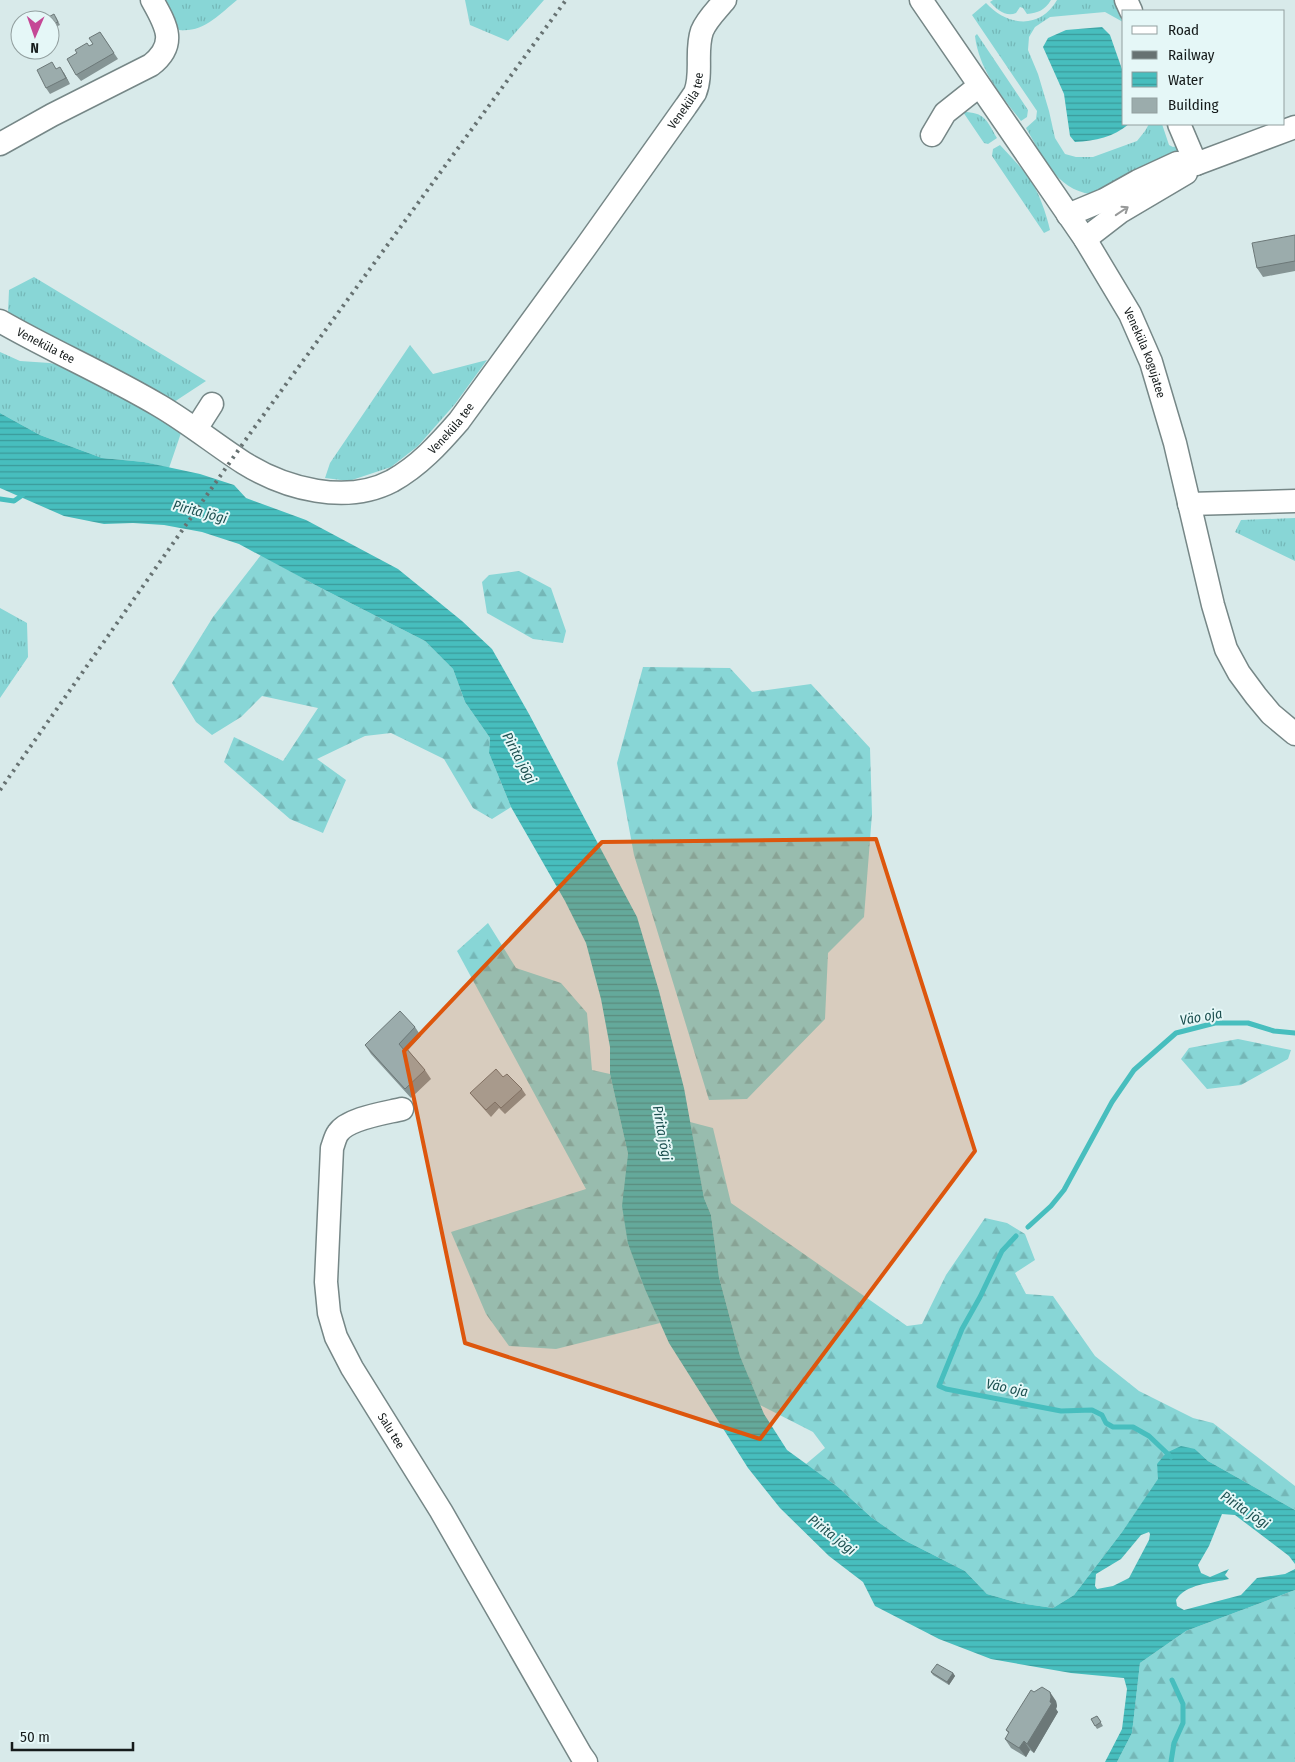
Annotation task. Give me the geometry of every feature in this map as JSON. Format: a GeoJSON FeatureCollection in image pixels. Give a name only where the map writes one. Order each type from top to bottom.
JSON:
{"type":"FeatureCollection","features":[{"type":"Feature","properties":{"kind":"street"},"geometry":{"type":"LineString","coordinates":[[0,144],[52,115],[151,65],[161,57],[166,48],[168,38],[166,29],[152,0]]}},
{"type":"Feature","properties":{"kind":"street","name":"Veneküla tee"},"geometry":{"type":"LineString","coordinates":[[0,321],[125,385],[178,416],[244,463],[262,473],[289,484],[317,491],[346,493],[369,490],[390,482],[410,470],[436,447],[459,421],[585,248],[695,92],[698,81],[699,43],[702,31],[709,18],[725,0]]}},
{"type":"Feature","properties":{"kind":"street","name":"Veneküla kogujatee"},"geometry":{"type":"LineString","coordinates":[[921,0],[1085,239],[1130,314],[1151,362],[1175,443],[1213,605],[1226,649],[1256,696],[1271,714],[1289,731],[1295,734]]}},
{"type":"Feature","properties":{"kind":"street"},"geometry":{"type":"LineString","coordinates":[[932,135],[944,113],[979,86]]}},
{"type":"Feature","properties":{"kind":"street"},"geometry":{"type":"LineString","coordinates":[[1179,125],[1196,164]]}},
{"type":"Feature","properties":{"kind":"street"},"geometry":{"type":"LineString","coordinates":[[1085,239],[1127,208],[1182,176],[1196,164],[1295,127]]}},
{"type":"Feature","properties":{"kind":"street"},"geometry":{"type":"LineString","coordinates":[[1068,215],[1104,200],[1163,169],[1177,164],[1196,164]]}},
{"type":"Feature","properties":{"kind":"street"},"geometry":{"type":"LineString","coordinates":[[196,429],[212,404]]}},
{"type":"Feature","properties":{"kind":"street"},"geometry":{"type":"LineString","coordinates":[[1189,504],[1295,501]]}},
{"type":"Feature","properties":{"kind":"street","name":"Salu tee"},"geometry":{"type":"LineString","coordinates":[[402,1109],[367,1117],[349,1124],[338,1131],[332,1148],[326,1282],[329,1313],[336,1337],[352,1368],[441,1511],[580,1755],[586,1762]]}},
{"type":"Feature","properties":{"kind":"highlighted area"},"geometry":{"type":"Polygon","coordinates":[[[876,839],[975,1151],[760,1439],[465,1343],[404,1051],[602,842],[876,839]]]}},
{"type":"Feature","properties":{"kind":"green space"},"geometry":{"type":"Polygon","coordinates":[[[164,0],[237,0],[203,26],[196,29],[179,30],[164,0]]]}},
{"type":"Feature","properties":{"kind":"green space"},"geometry":{"type":"Polygon","coordinates":[[[465,0],[544,0],[508,41],[470,25],[465,0]]]}},
{"type":"Feature","properties":{"kind":"green space"},"geometry":{"type":"Polygon","coordinates":[[[993,0],[1051,0],[1044,9],[1038,12],[1027,14],[1020,7],[1016,13],[1009,14],[996,8],[990,2],[993,0]]]}},
{"type":"Feature","properties":{"kind":"green space"},"geometry":{"type":"Polygon","coordinates":[[[1057,0],[1114,0],[1122,20],[1122,21],[1105,12],[1050,17],[1035,27],[1029,37],[1028,50],[1038,74],[1055,138],[1065,154],[1076,157],[1093,157],[1137,141],[1148,125],[1162,125],[1169,145],[1177,146],[1177,157],[1091,194],[1068,186],[1051,170],[1026,128],[1036,119],[1037,111],[972,15],[986,3],[994,11],[1013,20],[1033,20],[1050,10],[1057,0]]]}},
{"type":"Feature","properties":{"kind":"green space"},"geometry":{"type":"Polygon","coordinates":[[[977,34],[1028,110],[1027,117],[1021,121],[986,71],[977,48],[975,36],[977,34]]]}},
{"type":"Feature","properties":{"kind":"green space"},"geometry":{"type":"Polygon","coordinates":[[[963,112],[970,112],[985,119],[997,138],[988,144],[984,143],[963,112]]]}},
{"type":"Feature","properties":{"kind":"green space"},"geometry":{"type":"Polygon","coordinates":[[[1000,145],[1033,184],[1042,203],[1050,230],[1044,233],[992,156],[993,149],[1000,145]]]}},
{"type":"Feature","properties":{"kind":"green space"},"geometry":{"type":"Polygon","coordinates":[[[34,277],[206,381],[174,402],[38,332],[8,313],[9,290],[34,277]]]}},
{"type":"Feature","properties":{"kind":"green space"},"geometry":{"type":"Polygon","coordinates":[[[410,345],[433,374],[487,360],[455,404],[418,446],[391,467],[349,481],[325,478],[330,463],[410,345]]]}},
{"type":"Feature","properties":{"kind":"green space"},"geometry":{"type":"Polygon","coordinates":[[[0,352],[20,361],[50,363],[72,368],[130,397],[181,433],[169,468],[144,462],[102,458],[40,435],[0,413],[0,352]]]}},
{"type":"Feature","properties":{"kind":"green space"},"geometry":{"type":"Polygon","coordinates":[[[1295,518],[1295,561],[1235,532],[1241,520],[1295,518]]]}},
{"type":"Feature","properties":{"kind":"green space"},"geometry":{"type":"Polygon","coordinates":[[[261,555],[425,641],[453,669],[465,702],[490,738],[489,753],[511,807],[492,819],[473,808],[444,759],[391,733],[365,736],[317,759],[346,780],[323,833],[290,819],[224,762],[234,737],[283,761],[318,708],[262,696],[241,717],[212,735],[196,722],[172,683],[213,617],[261,555]]]}},
{"type":"Feature","properties":{"kind":"green space"},"geometry":{"type":"Polygon","coordinates":[[[519,571],[551,588],[566,631],[563,643],[533,639],[487,613],[482,582],[489,575],[519,571]]]}},
{"type":"Feature","properties":{"kind":"green space"},"geometry":{"type":"Polygon","coordinates":[[[0,608],[27,623],[28,657],[0,698],[0,608]]]}},
{"type":"Feature","properties":{"kind":"green space"},"geometry":{"type":"Polygon","coordinates":[[[643,667],[730,668],[752,692],[811,684],[870,748],[872,814],[864,917],[828,953],[825,1019],[747,1099],[709,1100],[634,855],[617,763],[643,667]]]}},
{"type":"Feature","properties":{"kind":"green space"},"geometry":{"type":"Polygon","coordinates":[[[488,923],[516,968],[561,983],[587,1013],[592,1070],[610,1074],[628,1154],[628,1244],[660,1323],[556,1349],[509,1346],[486,1314],[451,1232],[586,1189],[457,951],[488,923]]]}},
{"type":"Feature","properties":{"kind":"green space"},"geometry":{"type":"Polygon","coordinates":[[[1238,1039],[1291,1050],[1288,1059],[1241,1085],[1207,1089],[1181,1059],[1189,1048],[1238,1039]]]}},
{"type":"Feature","properties":{"kind":"green space"},"geometry":{"type":"Polygon","coordinates":[[[690,1122],[713,1128],[731,1203],[907,1326],[922,1324],[946,1275],[985,1218],[1007,1223],[1025,1234],[1035,1260],[1015,1273],[1026,1294],[1053,1296],[1095,1356],[1139,1391],[1193,1418],[1213,1423],[1295,1486],[1295,1510],[1208,1461],[1195,1449],[1157,1464],[1159,1479],[1074,1595],[1053,1608],[1019,1603],[987,1594],[965,1571],[904,1540],[871,1517],[838,1487],[806,1464],[825,1448],[813,1432],[760,1405],[740,1356],[719,1277],[711,1215],[704,1198],[690,1122]]]}},
{"type":"Feature","properties":{"kind":"green space"},"geometry":{"type":"Polygon","coordinates":[[[1295,1590],[1295,1762],[1117,1762],[1132,1733],[1140,1663],[1186,1631],[1295,1590]]]}},
{"type":"Feature","properties":{"kind":"water"},"geometry":{"type":"Polygon","coordinates":[[[1102,27],[1110,35],[1122,69],[1122,125],[1128,125],[1117,132],[1090,141],[1075,142],[1070,136],[1064,94],[1043,47],[1048,38],[1066,30],[1102,27]]]}},
{"type":"Feature","properties":{"kind":"water","name":"Pirita jõgi"},"geometry":{"type":"Polygon","coordinates":[[[0,413],[40,435],[102,458],[144,462],[200,474],[234,485],[246,498],[306,520],[398,569],[462,621],[492,649],[529,714],[637,917],[659,991],[684,1088],[704,1198],[711,1215],[719,1277],[740,1356],[764,1414],[787,1450],[838,1487],[871,1517],[904,1540],[965,1571],[987,1594],[1019,1603],[1053,1608],[1074,1595],[1122,1532],[1158,1479],[1157,1464],[1166,1453],[1181,1446],[1195,1449],[1208,1461],[1295,1510],[1295,1564],[1289,1556],[1235,1515],[1222,1514],[1209,1546],[1198,1565],[1201,1573],[1210,1577],[1229,1569],[1225,1575],[1229,1579],[1192,1587],[1176,1600],[1177,1606],[1184,1610],[1241,1595],[1257,1578],[1285,1574],[1295,1569],[1295,1590],[1186,1631],[1140,1663],[1132,1733],[1117,1762],[1105,1762],[1122,1729],[1127,1689],[1124,1678],[1071,1673],[991,1659],[939,1639],[875,1606],[863,1582],[829,1556],[780,1508],[748,1468],[669,1343],[645,1289],[628,1244],[622,1206],[628,1154],[610,1074],[610,1047],[601,999],[586,943],[565,901],[511,807],[489,753],[490,738],[465,702],[453,669],[425,641],[239,544],[202,532],[164,525],[104,524],[64,516],[0,488],[0,413]],[[1149,1532],[1141,1535],[1121,1559],[1096,1574],[1095,1586],[1097,1589],[1113,1586],[1129,1578],[1149,1540],[1149,1532]]]}},
{"type":"Feature","properties":{"kind":"building"},"geometry":{"type":"Polygon","coordinates":[[[100,32],[114,53],[76,75],[67,59],[77,53],[75,50],[87,43],[89,46],[93,44],[89,38],[100,32]]]}},
{"type":"Feature","properties":{"kind":"building"},"geometry":{"type":"Polygon","coordinates":[[[52,62],[56,69],[60,67],[66,78],[46,88],[37,70],[52,62]]]}},
{"type":"Feature","properties":{"kind":"building"},"geometry":{"type":"Polygon","coordinates":[[[1295,235],[1295,261],[1257,268],[1252,243],[1295,235]]]}},
{"type":"Feature","properties":{"kind":"building"},"geometry":{"type":"Polygon","coordinates":[[[400,1011],[415,1027],[399,1044],[404,1050],[406,1048],[425,1070],[405,1089],[365,1045],[400,1011]]]}},
{"type":"Feature","properties":{"kind":"building"},"geometry":{"type":"Polygon","coordinates":[[[496,1069],[503,1077],[507,1074],[522,1089],[501,1108],[495,1102],[486,1110],[470,1093],[496,1069]]]}},
{"type":"Feature","properties":{"kind":"building"},"geometry":{"type":"Polygon","coordinates":[[[937,1664],[953,1673],[947,1682],[931,1672],[937,1664]]]}},
{"type":"Feature","properties":{"kind":"building"},"geometry":{"type":"Polygon","coordinates":[[[1042,1687],[1050,1692],[1050,1702],[1052,1703],[1027,1744],[1024,1741],[1019,1748],[1005,1739],[1009,1732],[1006,1730],[1031,1690],[1034,1692],[1042,1687]]]}},
{"type":"Feature","properties":{"kind":"building"},"geometry":{"type":"Polygon","coordinates":[[[1097,1716],[1101,1722],[1095,1726],[1091,1719],[1097,1716]]]}},
{"type":"Feature","properties":{"kind":"waterway"},"geometry":{"type":"LineString","coordinates":[[0,499],[14,501],[24,494]]}},
{"type":"Feature","properties":{"kind":"waterway","name":"Väo oja"},"geometry":{"type":"LineString","coordinates":[[1028,1227],[1051,1206],[1064,1190],[1112,1102],[1134,1070],[1176,1033],[1215,1023],[1248,1023],[1274,1031],[1295,1033]]}},
{"type":"Feature","properties":{"kind":"waterway","name":"Väo oja"},"geometry":{"type":"LineString","coordinates":[[1016,1236],[1002,1251],[962,1329],[939,1386],[946,1389],[1061,1411],[1092,1410],[1102,1415],[1106,1423],[1113,1427],[1133,1427],[1149,1436],[1171,1457]]}},
{"type":"Feature","properties":{"kind":"waterway"},"geometry":{"type":"LineString","coordinates":[[1171,1762],[1174,1743],[1183,1723],[1183,1704],[1172,1680]]}},
{"type":"Feature","properties":{"kind":"railway"},"geometry":{"type":"LineString","coordinates":[[0,790],[249,435],[566,0]]}}]}
